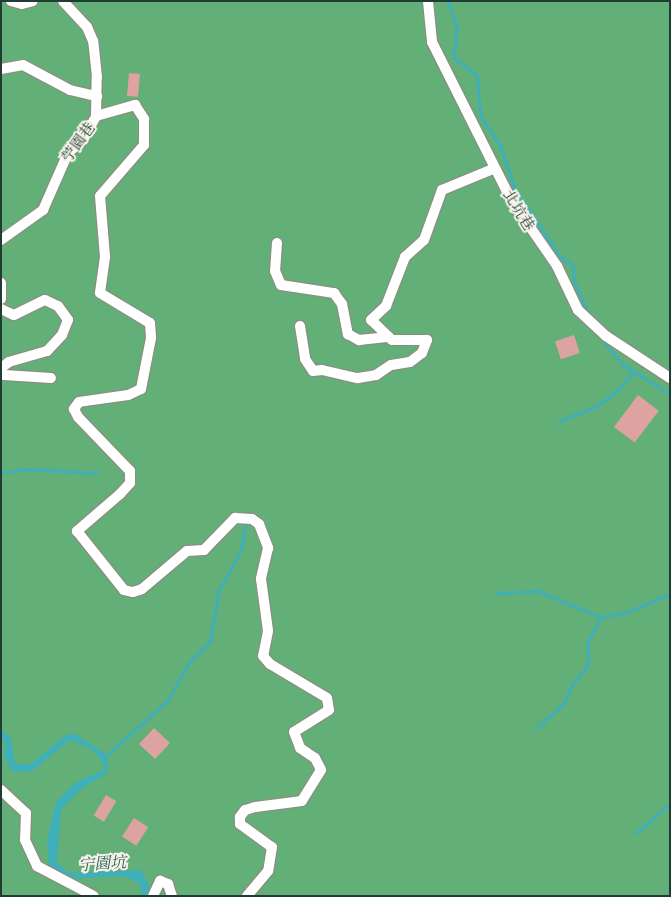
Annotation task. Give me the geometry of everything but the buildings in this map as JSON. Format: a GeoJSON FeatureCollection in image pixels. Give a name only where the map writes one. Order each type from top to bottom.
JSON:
{"type":"FeatureCollection","features":[{"type":"Feature","properties":{"kind":"street"},"geometry":{"type":"LineString","coordinates":[[10,1],[22,4],[33,1]]}},
{"type":"Feature","properties":{"kind":"street","name":"苧園巷"},"geometry":{"type":"LineString","coordinates":[[1,240],[43,210],[68,153],[84,138],[96,116],[93,41],[87,27],[63,1]]}},
{"type":"Feature","properties":{"kind":"street","name":"北坑巷"},"geometry":{"type":"LineString","coordinates":[[428,1],[432,42],[510,198],[557,266],[578,310],[606,336],[670,378]]}},
{"type":"Feature","properties":{"kind":"street"},"geometry":{"type":"LineString","coordinates":[[1,69],[23,65],[70,90],[96,96]]}},
{"type":"Feature","properties":{"kind":"street"},"geometry":{"type":"LineString","coordinates":[[96,116],[135,105],[144,120],[144,145],[100,196],[105,257],[100,292],[150,323],[150,338],[141,389],[128,395],[78,402],[74,409],[78,417],[130,471],[130,484],[77,531],[124,590],[133,592],[142,589],[187,550],[204,550],[235,518],[252,519],[259,524],[268,548],[261,579],[268,632],[263,656],[270,664],[327,698],[329,710],[294,732],[297,744],[315,758],[321,770],[302,801],[255,807],[245,810],[240,817],[240,824],[272,847],[272,860],[268,871],[247,896]]}},
{"type":"Feature","properties":{"kind":"street"},"geometry":{"type":"LineString","coordinates":[[300,326],[305,343],[305,359],[313,371],[322,370],[358,378],[376,375],[391,365],[410,362],[422,353],[427,340],[392,340],[371,320],[386,306],[405,257],[424,240],[442,190],[495,168]]}},
{"type":"Feature","properties":{"kind":"street"},"geometry":{"type":"LineString","coordinates":[[277,243],[275,271],[281,285],[334,293],[342,304],[348,334],[359,340],[389,337]]}},
{"type":"Feature","properties":{"kind":"street"},"geometry":{"type":"LineString","coordinates":[[1,283],[1,299]]}},
{"type":"Feature","properties":{"kind":"street"},"geometry":{"type":"LineString","coordinates":[[1,309],[14,315],[45,300],[58,306],[68,320],[62,335],[46,351],[8,362],[1,370],[4,375],[51,378]]}},
{"type":"Feature","properties":{"kind":"street"},"geometry":{"type":"LineString","coordinates":[[1,790],[26,813],[25,840],[37,866],[94,896]]}},
{"type":"Feature","properties":{"kind":"street"},"geometry":{"type":"LineString","coordinates":[[153,896],[160,881],[168,884],[172,896]]}},
{"type":"Feature","properties":{"kind":"green space"},"geometry":{"type":"Polygon","coordinates":[[[1,1],[670,1],[670,896],[1,896],[1,1]]]}},
{"type":"Feature","properties":{"kind":"water"},"geometry":{"type":"Polygon","coordinates":[[[1,728],[11,739],[15,764],[31,764],[66,735],[75,734],[107,755],[108,772],[80,790],[61,810],[57,862],[69,873],[141,870],[154,896],[142,896],[139,883],[123,876],[69,879],[49,866],[47,841],[56,802],[75,783],[105,769],[101,759],[91,749],[70,740],[31,772],[12,771],[4,756],[6,743],[1,739],[1,728]]]}},
{"type":"Feature","properties":{"kind":"waterway"},"geometry":{"type":"LineString","coordinates":[[448,1],[457,26],[454,58],[477,75],[481,116],[501,147],[515,189],[560,256],[573,265],[574,281],[590,315]]}},
{"type":"Feature","properties":{"kind":"waterway"},"geometry":{"type":"LineString","coordinates":[[601,338],[621,363],[670,394]]}},
{"type":"Feature","properties":{"kind":"waterway"},"geometry":{"type":"LineString","coordinates":[[559,421],[597,406],[619,389],[633,372]]}},
{"type":"Feature","properties":{"kind":"waterway"},"geometry":{"type":"LineString","coordinates":[[1,473],[27,469],[97,473]]}},
{"type":"Feature","properties":{"kind":"waterway"},"geometry":{"type":"LineString","coordinates":[[105,757],[168,700],[188,664],[210,641],[219,590],[241,550],[246,522]]}},
{"type":"Feature","properties":{"kind":"waterway"},"geometry":{"type":"LineString","coordinates":[[496,593],[538,591],[601,617]]}},
{"type":"Feature","properties":{"kind":"waterway"},"geometry":{"type":"LineString","coordinates":[[537,728],[563,704],[572,685],[588,665],[588,642],[601,617],[628,612],[670,594]]}},
{"type":"Feature","properties":{"kind":"waterway"},"geometry":{"type":"LineString","coordinates":[[636,833],[670,804]]}},
{"type":"Feature","properties":{"kind":"water label","name":"宁園坑"},"geometry":{"type":"Point","coordinates":[102,863]}}]}
